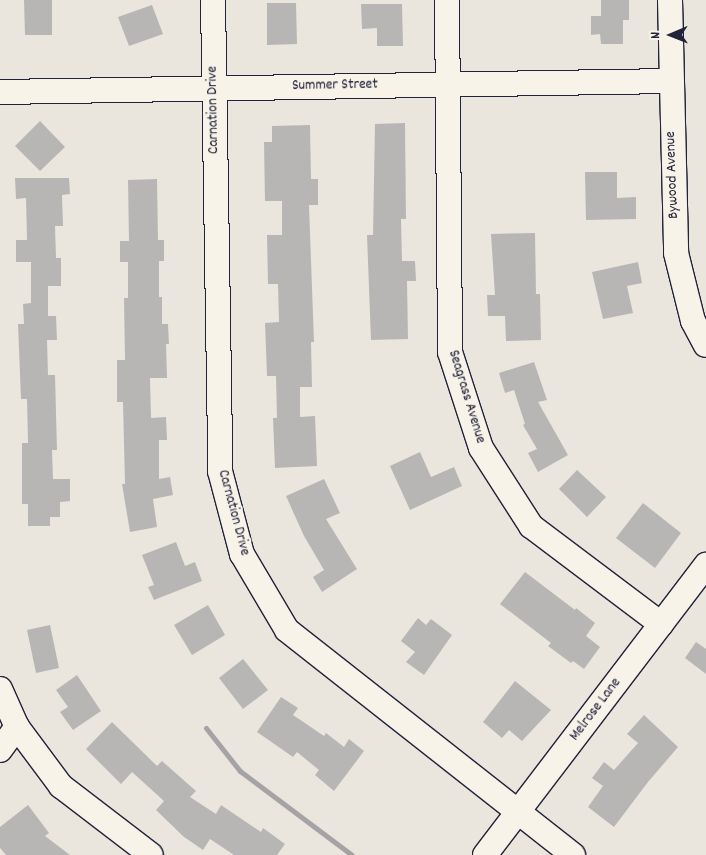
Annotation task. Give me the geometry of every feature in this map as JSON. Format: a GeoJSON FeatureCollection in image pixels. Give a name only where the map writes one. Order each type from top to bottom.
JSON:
{"type":"FeatureCollection","features":[{"type":"Feature","properties":{"kind":"street","name":"Carnation Drive"},"geometry":{"type":"LineString","coordinates":[[212,0],[220,471],[242,554],[287,630],[573,855]]}},
{"type":"Feature","properties":{"kind":"street","name":"Seagrass Avenue"},"geometry":{"type":"LineString","coordinates":[[447,0],[450,352],[481,448],[530,526],[661,624]]}},
{"type":"Feature","properties":{"kind":"street","name":"Bywood Avenue"},"geometry":{"type":"LineString","coordinates":[[670,0],[670,81],[676,253],[693,321],[706,344]]}},
{"type":"Feature","properties":{"kind":"street","name":"Summer Street"},"geometry":{"type":"LineString","coordinates":[[0,92],[448,83],[670,81]]}},
{"type":"Feature","properties":{"kind":"street","name":"Melrose Lane"},"geometry":{"type":"LineString","coordinates":[[485,855],[706,565]]}},
{"type":"Feature","properties":{"kind":"street"},"geometry":{"type":"LineString","coordinates":[[0,689],[17,727],[61,786],[151,855]]}},
{"type":"Feature","properties":{"kind":"street"},"geometry":{"type":"LineString","coordinates":[[0,750],[17,727]]}},
{"type":"Feature","properties":{"kind":"building"},"geometry":{"type":"Polygon","coordinates":[[[24,0],[52,0],[52,35],[25,35],[24,0]]]}},
{"type":"Feature","properties":{"kind":"building"},"geometry":{"type":"Polygon","coordinates":[[[601,0],[629,0],[629,20],[623,20],[623,44],[601,44],[600,34],[591,35],[591,16],[601,16],[601,0]]]}},
{"type":"Feature","properties":{"kind":"building"},"geometry":{"type":"Polygon","coordinates":[[[267,3],[296,3],[297,44],[267,45],[267,3]]]}},
{"type":"Feature","properties":{"kind":"building"},"geometry":{"type":"Polygon","coordinates":[[[361,4],[402,4],[403,46],[377,46],[377,28],[362,29],[361,4]]]}},
{"type":"Feature","properties":{"kind":"building"},"geometry":{"type":"Polygon","coordinates":[[[152,5],[163,34],[129,46],[118,17],[152,5]]]}},
{"type":"Feature","properties":{"kind":"building"},"geometry":{"type":"Polygon","coordinates":[[[40,121],[65,147],[40,171],[15,146],[40,121]]]}},
{"type":"Feature","properties":{"kind":"building"},"geometry":{"type":"Polygon","coordinates":[[[405,123],[406,219],[401,219],[402,261],[415,261],[416,281],[407,281],[408,339],[371,340],[367,235],[373,235],[375,124],[405,123]]]}},
{"type":"Feature","properties":{"kind":"building"},"geometry":{"type":"Polygon","coordinates":[[[310,125],[311,179],[318,179],[318,205],[309,205],[314,342],[311,342],[312,387],[300,387],[300,417],[315,416],[317,466],[275,468],[273,418],[277,418],[276,376],[267,376],[265,323],[279,322],[278,284],[268,284],[267,235],[282,235],[282,201],[265,201],[264,142],[272,142],[272,126],[310,125]]]}},
{"type":"Feature","properties":{"kind":"building"},"geometry":{"type":"Polygon","coordinates":[[[585,172],[617,172],[617,198],[636,197],[636,219],[586,220],[585,172]]]}},
{"type":"Feature","properties":{"kind":"building"},"geometry":{"type":"Polygon","coordinates":[[[15,178],[69,178],[70,194],[62,195],[63,226],[55,226],[56,258],[61,258],[61,286],[48,286],[48,316],[56,316],[57,340],[47,340],[48,375],[55,375],[57,450],[52,450],[53,479],[70,479],[70,501],[60,502],[60,517],[50,517],[50,526],[28,526],[28,504],[22,504],[22,443],[28,443],[27,399],[21,399],[18,324],[24,324],[23,304],[31,303],[31,262],[16,262],[16,240],[27,240],[26,198],[16,199],[15,178]]]}},
{"type":"Feature","properties":{"kind":"building"},"geometry":{"type":"Polygon","coordinates":[[[157,179],[158,240],[164,240],[164,261],[159,261],[159,297],[162,297],[162,324],[168,324],[169,344],[166,344],[167,378],[150,378],[151,418],[166,417],[167,440],[159,440],[159,479],[170,477],[173,495],[153,499],[157,527],[130,532],[122,484],[125,484],[123,402],[117,402],[117,360],[125,360],[124,298],[128,298],[128,262],[120,262],[120,241],[129,241],[128,180],[157,179]]]}},
{"type":"Feature","properties":{"kind":"building"},"geometry":{"type":"Polygon","coordinates":[[[535,233],[536,294],[540,294],[541,340],[506,341],[505,316],[488,316],[487,295],[495,295],[491,234],[535,233]]]}},
{"type":"Feature","properties":{"kind":"building"},"geometry":{"type":"Polygon","coordinates":[[[638,262],[642,283],[627,286],[633,313],[603,319],[592,272],[638,262]]]}},
{"type":"Feature","properties":{"kind":"building"},"geometry":{"type":"Polygon","coordinates":[[[534,362],[547,400],[538,402],[568,455],[538,472],[528,453],[537,449],[523,425],[525,424],[514,390],[505,393],[499,373],[534,362]]]}},
{"type":"Feature","properties":{"kind":"building"},"geometry":{"type":"Polygon","coordinates":[[[420,452],[431,477],[454,467],[462,486],[410,510],[390,466],[420,452]]]}},
{"type":"Feature","properties":{"kind":"building"},"geometry":{"type":"Polygon","coordinates":[[[577,470],[606,497],[587,517],[559,489],[577,470]]]}},
{"type":"Feature","properties":{"kind":"building"},"geometry":{"type":"Polygon","coordinates":[[[324,479],[340,513],[326,519],[357,569],[322,592],[313,577],[324,570],[304,536],[286,496],[324,479]]]}},
{"type":"Feature","properties":{"kind":"building"},"geometry":{"type":"Polygon","coordinates":[[[643,503],[681,533],[655,568],[616,538],[643,503]]]}},
{"type":"Feature","properties":{"kind":"building"},"geometry":{"type":"Polygon","coordinates":[[[176,542],[185,566],[195,562],[202,581],[154,600],[148,587],[154,585],[142,555],[176,542]]]}},
{"type":"Feature","properties":{"kind":"building"},"geometry":{"type":"Polygon","coordinates":[[[525,572],[595,623],[586,636],[600,647],[584,669],[573,661],[571,663],[548,646],[551,643],[500,604],[525,572]]]}},
{"type":"Feature","properties":{"kind":"building"},"geometry":{"type":"Polygon","coordinates":[[[208,605],[225,635],[192,655],[174,625],[208,605]]]}},
{"type":"Feature","properties":{"kind":"building"},"geometry":{"type":"Polygon","coordinates":[[[418,618],[426,625],[431,619],[452,635],[424,675],[406,662],[415,652],[401,641],[418,618]]]}},
{"type":"Feature","properties":{"kind":"building"},"geometry":{"type":"Polygon","coordinates":[[[50,625],[59,668],[36,673],[27,630],[50,625]]]}},
{"type":"Feature","properties":{"kind":"building"},"geometry":{"type":"Polygon","coordinates":[[[696,642],[706,649],[706,674],[685,658],[696,642]]]}},
{"type":"Feature","properties":{"kind":"building"},"geometry":{"type":"Polygon","coordinates":[[[243,659],[268,690],[243,709],[219,678],[243,659]]]}},
{"type":"Feature","properties":{"kind":"building"},"geometry":{"type":"Polygon","coordinates":[[[77,675],[101,711],[73,730],[60,712],[68,707],[56,690],[77,675]]]}},
{"type":"Feature","properties":{"kind":"building"},"geometry":{"type":"Polygon","coordinates":[[[515,681],[551,710],[522,741],[509,730],[502,738],[483,722],[515,681]]]}},
{"type":"Feature","properties":{"kind":"building"},"geometry":{"type":"Polygon","coordinates":[[[281,697],[298,708],[293,715],[324,736],[326,733],[344,747],[349,739],[364,751],[334,791],[315,775],[319,770],[297,752],[293,757],[257,732],[281,697]]]}},
{"type":"Feature","properties":{"kind":"building"},"geometry":{"type":"Polygon","coordinates":[[[644,715],[678,747],[648,782],[614,827],[588,807],[603,786],[592,778],[604,762],[614,770],[638,743],[627,734],[644,715]]]}},
{"type":"Feature","properties":{"kind":"building"},"geometry":{"type":"Polygon","coordinates":[[[112,722],[157,766],[162,761],[196,791],[190,797],[216,814],[221,805],[261,832],[263,828],[285,844],[277,855],[234,855],[210,839],[203,850],[184,837],[156,810],[164,801],[132,772],[121,784],[86,749],[112,722]]]}},
{"type":"Feature","properties":{"kind":"building"},"geometry":{"type":"Polygon","coordinates":[[[28,805],[49,833],[45,836],[70,855],[6,855],[0,848],[0,827],[28,805]]]}},
{"type":"Feature","properties":{"kind":"waterway"},"geometry":{"type":"LineString","coordinates":[[206,728],[240,771],[352,855]]}}]}
